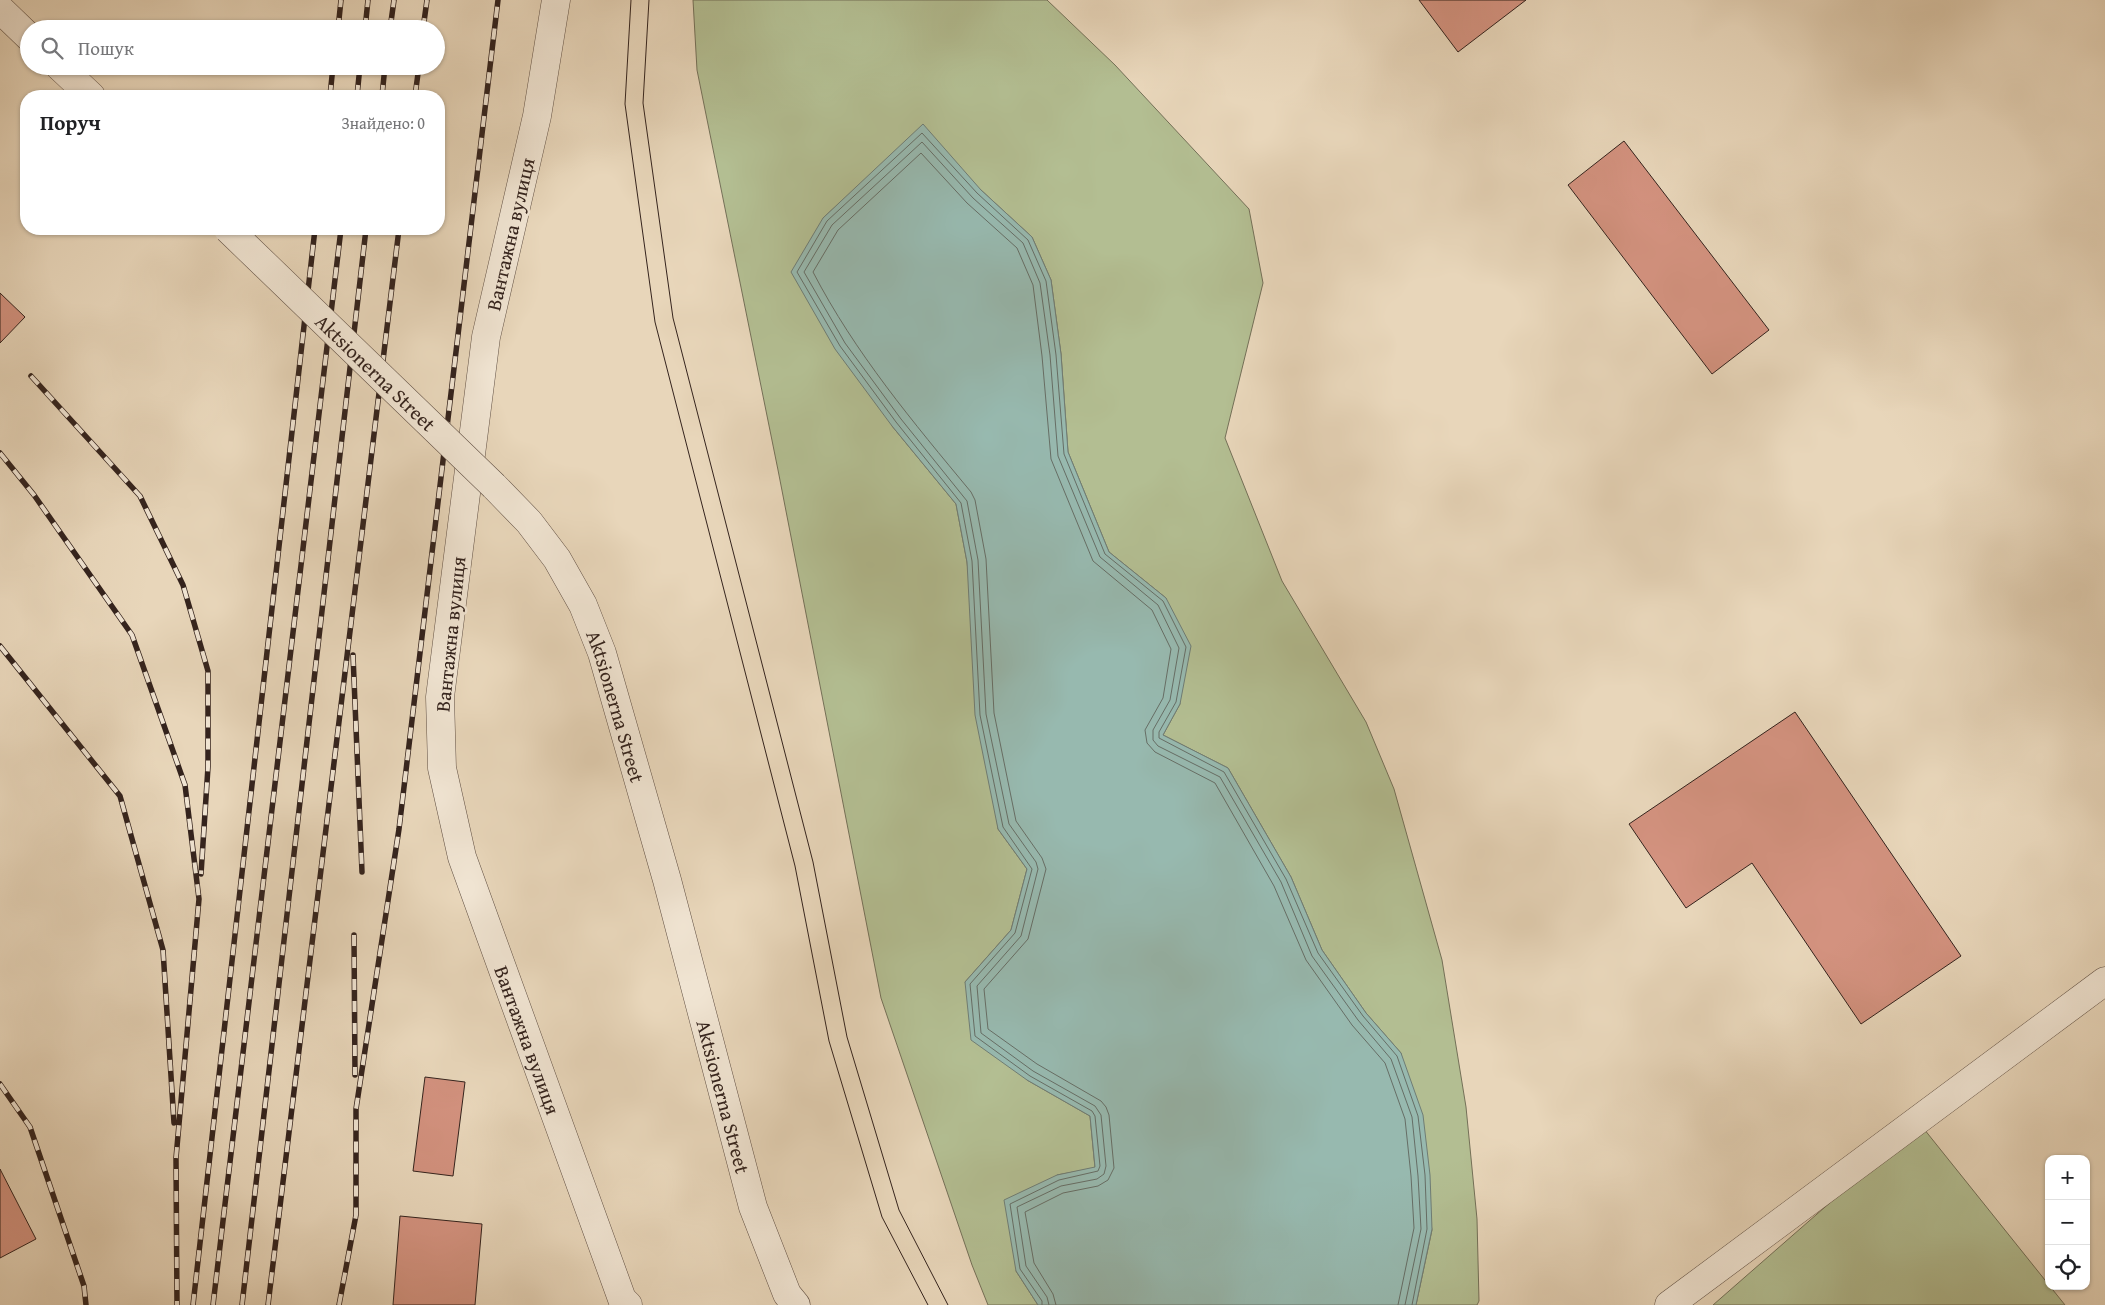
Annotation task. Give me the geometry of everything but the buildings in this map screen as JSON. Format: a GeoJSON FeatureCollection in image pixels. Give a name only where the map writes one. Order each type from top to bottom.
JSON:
{"type":"FeatureCollection","features":[{"type":"Feature","properties":{"kind":"street","name":"Вантажна вулиця"},"geometry":{"type":"LineString","coordinates":[[556,0],[537,116],[486,337],[440,697],[442,768],[462,856],[622,1299],[628,1305]]}},
{"type":"Feature","properties":{"kind":"street"},"geometry":{"type":"LineString","coordinates":[[0,9],[20,28]]}},
{"type":"Feature","properties":{"kind":"street"},"geometry":{"type":"LineString","coordinates":[[69,75],[85,90]]}},
{"type":"Feature","properties":{"kind":"street","name":"Aktsionerna Street"},"geometry":{"type":"LineString","coordinates":[[234,235],[529,522],[557,559],[583,605],[602,653],[667,880],[753,1207],[787,1294],[796,1305]]}},
{"type":"Feature","properties":{"kind":"street"},"geometry":{"type":"LineString","coordinates":[[1668,1305],[2105,981]]}},
{"type":"Feature","properties":{"kind":"green space"},"geometry":{"type":"Polygon","coordinates":[[[693,0],[1047,0],[1115,65],[1249,209],[1263,283],[1225,438],[1282,581],[1366,722],[1394,789],[1442,960],[1466,1107],[1477,1219],[1479,1301],[1477,1305],[1416,1305],[1432,1230],[1401,1053],[1366,1013],[1322,950],[1291,877],[1228,768],[1163,735],[1180,704],[1166,598],[1109,552],[1068,452],[1061,354],[1051,280],[1032,237],[981,190],[868,177],[823,218],[892,426],[956,504],[967,562],[998,829],[1027,869],[1011,930],[965,982],[1027,1080],[1090,1116],[1095,1168],[1057,1175],[1016,1271],[1038,1305],[988,1305],[972,1265],[881,998],[778,470],[697,70],[693,0]]]}},
{"type":"Feature","properties":{"kind":"green space"},"geometry":{"type":"Polygon","coordinates":[[[1920,1124],[2045,1280],[2045,1290],[2053,1290],[2065,1305],[1713,1305],[1920,1124]]]}},
{"type":"Feature","properties":{"kind":"water"},"geometry":{"type":"Polygon","coordinates":[[[923,124],[981,190],[1032,237],[1051,280],[1061,354],[1068,452],[1109,552],[1166,598],[1191,646],[1180,704],[1163,735],[1228,768],[1291,877],[1322,950],[1366,1013],[1401,1053],[1423,1115],[1430,1175],[1432,1229],[1416,1305],[1038,1305],[1016,1271],[1004,1200],[1057,1175],[1095,1167],[1090,1116],[1027,1080],[971,1040],[965,982],[1011,930],[1027,869],[998,829],[975,715],[967,562],[956,504],[892,426],[835,349],[791,272],[823,218],[923,124]]]}},
{"type":"Feature","properties":{"kind":"tram line"},"geometry":{"type":"LineString","coordinates":[[631,0],[625,104],[655,322],[795,866],[829,1041],[882,1217],[928,1305]]}},
{"type":"Feature","properties":{"kind":"tram line"},"geometry":{"type":"LineString","coordinates":[[649,0],[643,103],[673,318],[813,862],[847,1037],[899,1210],[948,1305]]}},
{"type":"Feature","properties":{"kind":"railway"},"geometry":{"type":"LineString","coordinates":[[339,20],[341,0]]}},
{"type":"Feature","properties":{"kind":"railway"},"geometry":{"type":"LineString","coordinates":[[366,20],[368,0]]}},
{"type":"Feature","properties":{"kind":"railway"},"geometry":{"type":"LineString","coordinates":[[391,20],[394,0]]}},
{"type":"Feature","properties":{"kind":"railway"},"geometry":{"type":"LineString","coordinates":[[424,20],[427,0]]}},
{"type":"Feature","properties":{"kind":"railway"},"geometry":{"type":"LineString","coordinates":[[339,1305],[356,1215],[356,1109],[399,829],[498,0]]}},
{"type":"Feature","properties":{"kind":"railway"},"geometry":{"type":"LineString","coordinates":[[331,90],[332,75]]}},
{"type":"Feature","properties":{"kind":"railway"},"geometry":{"type":"LineString","coordinates":[[358,90],[359,75]]}},
{"type":"Feature","properties":{"kind":"railway"},"geometry":{"type":"LineString","coordinates":[[383,90],[384,75]]}},
{"type":"Feature","properties":{"kind":"railway"},"geometry":{"type":"LineString","coordinates":[[416,90],[418,75]]}},
{"type":"Feature","properties":{"kind":"railway"},"geometry":{"type":"LineString","coordinates":[[193,1305],[314,235]]}},
{"type":"Feature","properties":{"kind":"railway"},"geometry":{"type":"LineString","coordinates":[[213,1305],[340,235]]}},
{"type":"Feature","properties":{"kind":"railway"},"geometry":{"type":"LineString","coordinates":[[242,1305],[365,235]]}},
{"type":"Feature","properties":{"kind":"railway"},"geometry":{"type":"LineString","coordinates":[[268,1305],[398,235]]}},
{"type":"Feature","properties":{"kind":"railway"},"geometry":{"type":"LineString","coordinates":[[31,376],[140,496],[183,585],[208,671],[208,767],[201,874]]}},
{"type":"Feature","properties":{"kind":"railway"},"geometry":{"type":"LineString","coordinates":[[0,453],[34,495],[132,635],[185,785],[199,899],[176,1158],[177,1305]]}},
{"type":"Feature","properties":{"kind":"railway"},"geometry":{"type":"LineString","coordinates":[[0,646],[120,796],[163,950],[174,1123]]}},
{"type":"Feature","properties":{"kind":"railway"},"geometry":{"type":"LineString","coordinates":[[353,655],[362,872]]}},
{"type":"Feature","properties":{"kind":"railway"},"geometry":{"type":"LineString","coordinates":[[354,935],[355,1075]]}},
{"type":"Feature","properties":{"kind":"railway"},"geometry":{"type":"LineString","coordinates":[[0,1084],[30,1127],[84,1286],[86,1305]]}}]}
